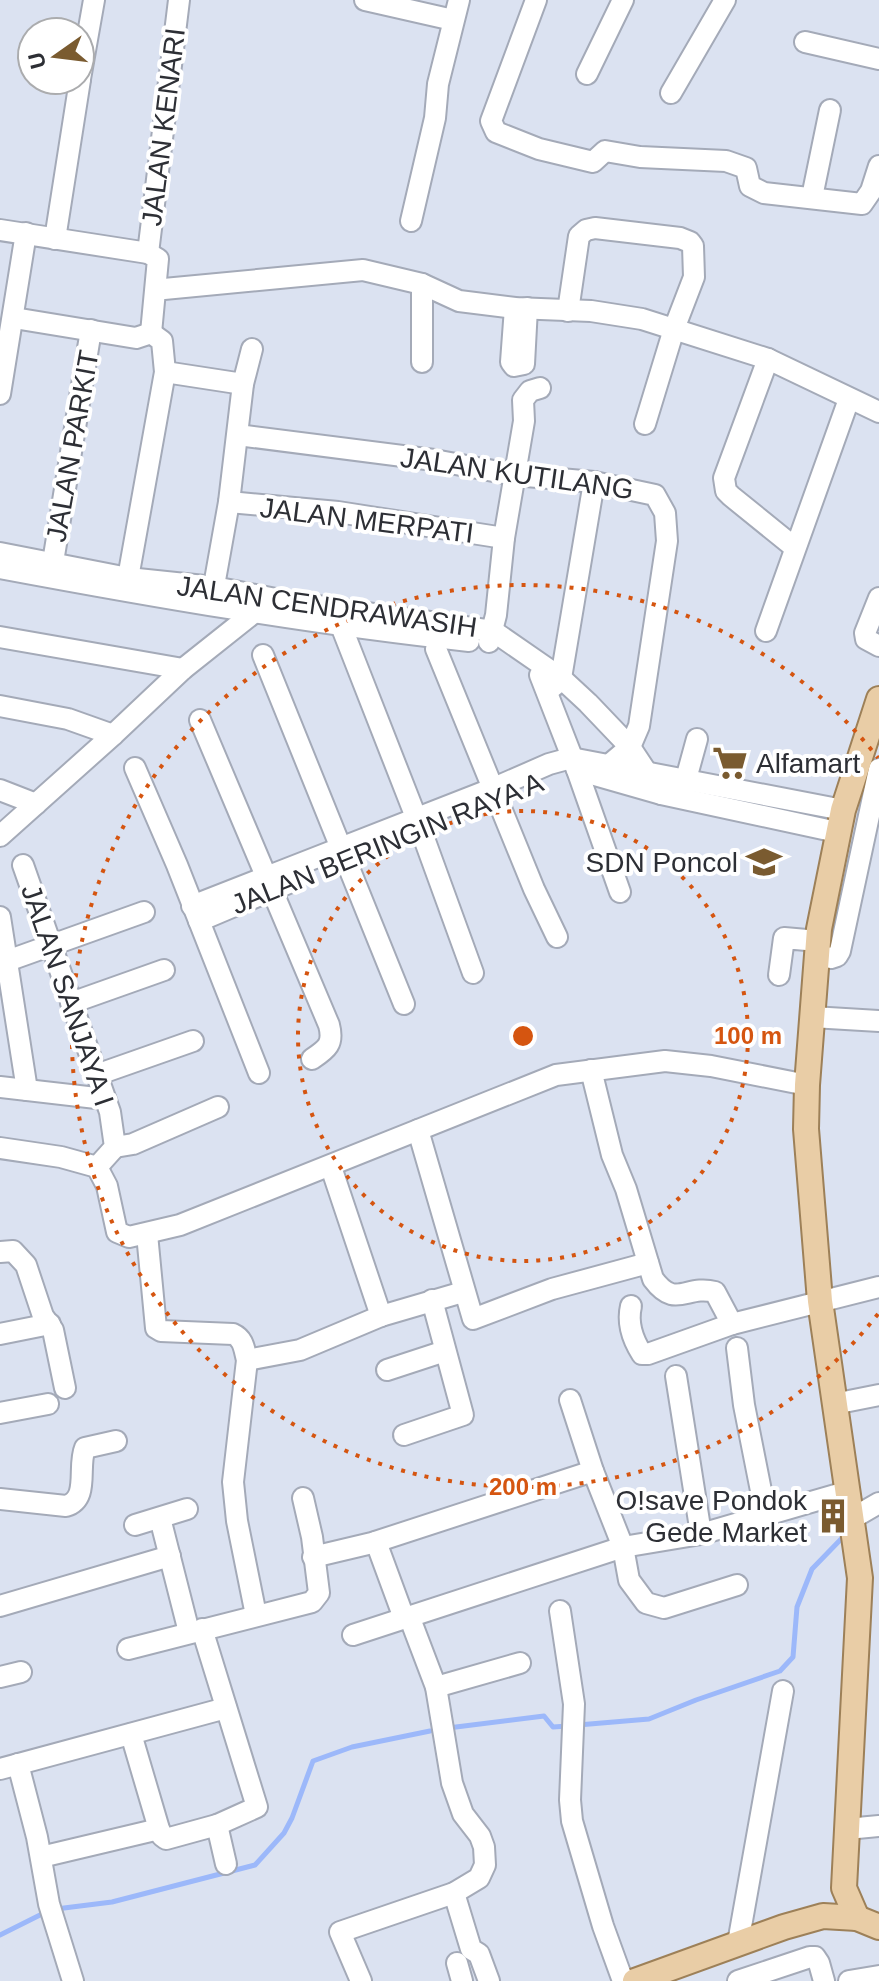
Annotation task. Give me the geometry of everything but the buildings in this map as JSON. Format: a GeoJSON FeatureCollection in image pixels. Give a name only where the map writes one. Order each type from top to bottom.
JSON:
{"type":"FeatureCollection","features":[{"type":"Feature","properties":{"kind":"main road"},"geometry":{"type":"LineString","coordinates":[[868,1922],[844,1888],[860,1578],[820,1301],[806,1129],[817,948],[840,821],[872,747],[879,699]]}},
{"type":"Feature","properties":{"kind":"main road"},"geometry":{"type":"LineString","coordinates":[[784,1927],[844,1888]]}},
{"type":"Feature","properties":{"kind":"main road"},"geometry":{"type":"LineString","coordinates":[[635,1981],[823,1916],[868,1922]]}},
{"type":"Feature","properties":{"kind":"street","name":"JALAN KENARI"},"geometry":{"type":"LineString","coordinates":[[152,250],[179,0]]}},
{"type":"Feature","properties":{"kind":"street"},"geometry":{"type":"LineString","coordinates":[[365,0],[453,20]]}},
{"type":"Feature","properties":{"kind":"street"},"geometry":{"type":"LineString","coordinates":[[411,221],[435,118],[438,84],[459,0]]}},
{"type":"Feature","properties":{"kind":"street"},"geometry":{"type":"LineString","coordinates":[[536,0],[491,121],[496,132],[539,149],[593,162],[605,151],[640,157],[726,161],[746,168],[750,186],[764,193],[862,204],[871,191],[879,166]]}},
{"type":"Feature","properties":{"kind":"street"},"geometry":{"type":"LineString","coordinates":[[587,74],[623,0]]}},
{"type":"Feature","properties":{"kind":"street"},"geometry":{"type":"LineString","coordinates":[[671,93],[725,0]]}},
{"type":"Feature","properties":{"kind":"street"},"geometry":{"type":"LineString","coordinates":[[805,42],[879,59]]}},
{"type":"Feature","properties":{"kind":"street"},"geometry":{"type":"LineString","coordinates":[[151,333],[152,250],[162,217],[169,131],[184,50]]}},
{"type":"Feature","properties":{"kind":"street"},"geometry":{"type":"LineString","coordinates":[[55,239],[77,96]]}},
{"type":"Feature","properties":{"kind":"street"},"geometry":{"type":"LineString","coordinates":[[812,197],[830,110]]}},
{"type":"Feature","properties":{"kind":"street"},"geometry":{"type":"LineString","coordinates":[[568,311],[579,236],[586,230],[595,228],[680,238],[693,246],[694,277],[674,329],[645,424]]}},
{"type":"Feature","properties":{"kind":"street"},"geometry":{"type":"LineString","coordinates":[[0,230],[152,250]]}},
{"type":"Feature","properties":{"kind":"street"},"geometry":{"type":"LineString","coordinates":[[0,394],[26,233]]}},
{"type":"Feature","properties":{"kind":"street"},"geometry":{"type":"LineString","coordinates":[[164,289],[363,270],[422,284],[459,301],[591,311],[642,319],[768,359],[879,412]]}},
{"type":"Feature","properties":{"kind":"street"},"geometry":{"type":"LineString","coordinates":[[422,284],[422,362]]}},
{"type":"Feature","properties":{"kind":"street"},"geometry":{"type":"LineString","coordinates":[[14,318],[136,338],[151,333]]}},
{"type":"Feature","properties":{"kind":"street","name":"JALAN PARKIT"},"geometry":{"type":"LineString","coordinates":[[53,562],[91,330]]}},
{"type":"Feature","properties":{"kind":"street"},"geometry":{"type":"LineString","coordinates":[[128,578],[165,372],[162,341],[151,333]]}},
{"type":"Feature","properties":{"kind":"street"},"geometry":{"type":"LineString","coordinates":[[212,596],[229,502],[243,384],[252,349]]}},
{"type":"Feature","properties":{"kind":"street"},"geometry":{"type":"LineString","coordinates":[[768,359],[724,478],[724,486],[731,496],[794,547]]}},
{"type":"Feature","properties":{"kind":"street"},"geometry":{"type":"LineString","coordinates":[[165,372],[243,384]]}},
{"type":"Feature","properties":{"kind":"street"},"geometry":{"type":"LineString","coordinates":[[491,637],[524,421],[523,400],[530,391],[540,388]]}},
{"type":"Feature","properties":{"kind":"street"},"geometry":{"type":"LineString","coordinates":[[766,631],[849,399]]}},
{"type":"Feature","properties":{"kind":"street","name":"JALAN KUTILANG"},"geometry":{"type":"LineString","coordinates":[[238,435],[404,456],[515,475],[594,482],[655,495],[667,523],[667,541],[635,770]]}},
{"type":"Feature","properties":{"kind":"street"},"geometry":{"type":"LineString","coordinates":[[594,482],[551,680],[574,764],[620,892]]}},
{"type":"Feature","properties":{"kind":"street","name":"JALAN MERPATI"},"geometry":{"type":"LineString","coordinates":[[229,502],[338,512],[504,538]]}},
{"type":"Feature","properties":{"kind":"street","name":"JALAN CENDRAWASIH"},"geometry":{"type":"LineString","coordinates":[[0,553],[383,631],[491,637]]}},
{"type":"Feature","properties":{"kind":"street","name":"JALAN CENDRAWASIH"},"geometry":{"type":"LineString","coordinates":[[0,568],[149,596],[212,596]]}},
{"type":"Feature","properties":{"kind":"street"},"geometry":{"type":"LineString","coordinates":[[879,598],[865,633],[866,639],[879,646]]}},
{"type":"Feature","properties":{"kind":"street"},"geometry":{"type":"LineString","coordinates":[[0,836],[183,669],[261,606]]}},
{"type":"Feature","properties":{"kind":"street","name":"JALAN CENDRAWASIH"},"geometry":{"type":"LineString","coordinates":[[261,606],[491,637],[551,680],[635,770]]}},
{"type":"Feature","properties":{"kind":"street"},"geometry":{"type":"LineString","coordinates":[[340,623],[419,823],[473,973]]}},
{"type":"Feature","properties":{"kind":"street"},"geometry":{"type":"LineString","coordinates":[[0,637],[183,669]]}},
{"type":"Feature","properties":{"kind":"street"},"geometry":{"type":"LineString","coordinates":[[436,649],[534,889],[557,937]]}},
{"type":"Feature","properties":{"kind":"street"},"geometry":{"type":"LineString","coordinates":[[263,655],[404,1004]]}},
{"type":"Feature","properties":{"kind":"street"},"geometry":{"type":"LineString","coordinates":[[0,706],[68,719],[113,735]]}},
{"type":"Feature","properties":{"kind":"street"},"geometry":{"type":"LineString","coordinates":[[200,720],[331,1035],[328,1049],[312,1059]]}},
{"type":"Feature","properties":{"kind":"street"},"geometry":{"type":"LineString","coordinates":[[686,779],[697,739]]}},
{"type":"Feature","properties":{"kind":"street"},"geometry":{"type":"LineString","coordinates":[[195,914],[496,794],[549,764],[635,770],[686,779],[840,821]]}},
{"type":"Feature","properties":{"kind":"street"},"geometry":{"type":"LineString","coordinates":[[574,764],[635,770],[840,821]]}},
{"type":"Feature","properties":{"kind":"street"},"geometry":{"type":"LineString","coordinates":[[135,768],[259,1073]]}},
{"type":"Feature","properties":{"kind":"street"},"geometry":{"type":"LineString","coordinates":[[779,975],[784,938],[817,948],[831,958],[840,951],[879,769]]}},
{"type":"Feature","properties":{"kind":"street"},"geometry":{"type":"LineString","coordinates":[[0,790],[36,804]]}},
{"type":"Feature","properties":{"kind":"street","name":"JALAN SANJAYA I"},"geometry":{"type":"LineString","coordinates":[[23,865],[110,1112],[115,1147],[97,1167]]}},
{"type":"Feature","properties":{"kind":"street"},"geometry":{"type":"LineString","coordinates":[[7,961],[144,912]]}},
{"type":"Feature","properties":{"kind":"street"},"geometry":{"type":"LineString","coordinates":[[0,917],[27,1090]]}},
{"type":"Feature","properties":{"kind":"street"},"geometry":{"type":"LineString","coordinates":[[71,1003],[164,970]]}},
{"type":"Feature","properties":{"kind":"street"},"geometry":{"type":"LineString","coordinates":[[812,1017],[879,1021]]}},
{"type":"Feature","properties":{"kind":"street"},"geometry":{"type":"LineString","coordinates":[[99,1074],[193,1041]]}},
{"type":"Feature","properties":{"kind":"street"},"geometry":{"type":"LineString","coordinates":[[0,1148],[61,1157],[97,1167],[107,1186],[117,1232],[129,1237],[180,1225],[556,1075],[665,1061],[711,1066],[807,1085]]}},
{"type":"Feature","properties":{"kind":"street"},"geometry":{"type":"LineString","coordinates":[[591,1070],[612,1155],[626,1189],[653,1279],[670,1296],[706,1290],[715,1292],[732,1324]]}},
{"type":"Feature","properties":{"kind":"street"},"geometry":{"type":"LineString","coordinates":[[0,1087],[105,1099]]}},
{"type":"Feature","properties":{"kind":"street"},"geometry":{"type":"LineString","coordinates":[[115,1147],[133,1144],[218,1107]]}},
{"type":"Feature","properties":{"kind":"street"},"geometry":{"type":"LineString","coordinates":[[418,1130],[473,1319],[552,1289],[648,1263]]}},
{"type":"Feature","properties":{"kind":"street"},"geometry":{"type":"LineString","coordinates":[[331,1167],[381,1316]]}},
{"type":"Feature","properties":{"kind":"street"},"geometry":{"type":"LineString","coordinates":[[147,1234],[156,1328],[161,1331],[233,1334],[243,1343],[247,1360],[233,1482],[237,1521],[256,1615]]}},
{"type":"Feature","properties":{"kind":"street"},"geometry":{"type":"LineString","coordinates":[[0,1252],[13,1251],[26,1265],[43,1316],[56,1337],[65,1388]]}},
{"type":"Feature","properties":{"kind":"street"},"geometry":{"type":"LineString","coordinates":[[631,1306],[629,1315],[633,1336],[642,1354],[648,1354],[732,1324],[879,1287]]}},
{"type":"Feature","properties":{"kind":"street"},"geometry":{"type":"LineString","coordinates":[[247,1360],[300,1350],[381,1316],[463,1292]]}},
{"type":"Feature","properties":{"kind":"street"},"geometry":{"type":"LineString","coordinates":[[404,1435],[463,1415],[432,1300]]}},
{"type":"Feature","properties":{"kind":"street"},"geometry":{"type":"LineString","coordinates":[[0,1334],[50,1324]]}},
{"type":"Feature","properties":{"kind":"street"},"geometry":{"type":"LineString","coordinates":[[737,1348],[744,1405],[766,1516]]}},
{"type":"Feature","properties":{"kind":"street"},"geometry":{"type":"LineString","coordinates":[[387,1370],[445,1351]]}},
{"type":"Feature","properties":{"kind":"street"},"geometry":{"type":"LineString","coordinates":[[676,1376],[701,1534]]}},
{"type":"Feature","properties":{"kind":"street"},"geometry":{"type":"LineString","coordinates":[[834,1404],[879,1395]]}},
{"type":"Feature","properties":{"kind":"street"},"geometry":{"type":"LineString","coordinates":[[570,1400],[593,1471],[623,1547],[629,1580],[646,1603],[664,1608],[737,1585]]}},
{"type":"Feature","properties":{"kind":"street"},"geometry":{"type":"LineString","coordinates":[[0,1413],[48,1404]]}},
{"type":"Feature","properties":{"kind":"street"},"geometry":{"type":"LineString","coordinates":[[0,1499],[66,1506],[72,1504],[78,1500],[81,1491],[85,1448],[116,1441]]}},
{"type":"Feature","properties":{"kind":"street"},"geometry":{"type":"LineString","coordinates":[[313,1557],[376,1542],[593,1471]]}},
{"type":"Feature","properties":{"kind":"street"},"geometry":{"type":"LineString","coordinates":[[353,1635],[623,1547],[701,1534],[849,1491]]}},
{"type":"Feature","properties":{"kind":"street"},"geometry":{"type":"LineString","coordinates":[[128,1649],[312,1602],[317,1598],[319,1593],[312,1537],[303,1498]]}},
{"type":"Feature","properties":{"kind":"street"},"geometry":{"type":"LineString","coordinates":[[853,1518],[879,1503]]}},
{"type":"Feature","properties":{"kind":"street"},"geometry":{"type":"LineString","coordinates":[[135,1525],[187,1509]]}},
{"type":"Feature","properties":{"kind":"street"},"geometry":{"type":"LineString","coordinates":[[131,1734],[162,1836],[171,1839],[253,1810],[257,1802],[226,1708],[195,1631],[160,1518]]}},
{"type":"Feature","properties":{"kind":"street"},"geometry":{"type":"LineString","coordinates":[[361,1981],[340,1932],[454,1893],[479,1878],[485,1865],[480,1836],[463,1814],[452,1783],[436,1687],[376,1542]]}},
{"type":"Feature","properties":{"kind":"street"},"geometry":{"type":"LineString","coordinates":[[0,1606],[170,1556]]}},
{"type":"Feature","properties":{"kind":"street"},"geometry":{"type":"LineString","coordinates":[[560,1611],[573,1726],[572,1821],[623,1981]]}},
{"type":"Feature","properties":{"kind":"street"},"geometry":{"type":"LineString","coordinates":[[436,1687],[520,1663]]}},
{"type":"Feature","properties":{"kind":"street"},"geometry":{"type":"LineString","coordinates":[[0,1677],[21,1672]]}},
{"type":"Feature","properties":{"kind":"street"},"geometry":{"type":"LineString","coordinates":[[738,1943],[783,1691]]}},
{"type":"Feature","properties":{"kind":"street"},"geometry":{"type":"LineString","coordinates":[[73,1981],[51,1910],[41,1857],[9,1766],[226,1708]]}},
{"type":"Feature","properties":{"kind":"street"},"geometry":{"type":"LineString","coordinates":[[217,1825],[226,1864]]}},
{"type":"Feature","properties":{"kind":"street"},"geometry":{"type":"LineString","coordinates":[[847,1829],[879,1826]]}},
{"type":"Feature","properties":{"kind":"street"},"geometry":{"type":"LineString","coordinates":[[41,1857],[159,1829]]}},
{"type":"Feature","properties":{"kind":"street"},"geometry":{"type":"LineString","coordinates":[[454,1893],[471,1949],[479,1954],[489,1981]]}},
{"type":"Feature","properties":{"kind":"street"},"geometry":{"type":"LineString","coordinates":[[738,1981],[810,1957],[815,1957],[819,1963],[824,1981]]}},
{"type":"Feature","properties":{"kind":"street"},"geometry":{"type":"LineString","coordinates":[[849,1981],[879,1976]]}},
{"type":"Feature","properties":{"kind":"waterway"},"geometry":{"type":"LineString","coordinates":[[578,1725],[649,1719],[780,1671],[793,1657],[797,1607],[812,1569],[846,1534]]}},
{"type":"Feature","properties":{"kind":"waterway"},"geometry":{"type":"LineString","coordinates":[[448,1728],[544,1716],[553,1727],[568,1726]]}},
{"type":"Feature","properties":{"kind":"waterway"},"geometry":{"type":"LineString","coordinates":[[56,1909],[112,1902],[255,1865],[284,1833],[313,1761],[352,1747],[430,1731]]}},
{"type":"Feature","properties":{"kind":"waterway"},"geometry":{"type":"LineString","coordinates":[[0,1935],[46,1912]]}},
{"type":"Feature","properties":{"kind":"place","name":"Alfamart"},"geometry":{"type":"Point","coordinates":[730,763]}},
{"type":"Feature","properties":{"kind":"place","name":"SDN Poncol"},"geometry":{"type":"Point","coordinates":[764,862]}},
{"type":"Feature","properties":{"kind":"place","name":"O!save Pondok Gede Market"},"geometry":{"type":"Point","coordinates":[833,1516]}}]}
